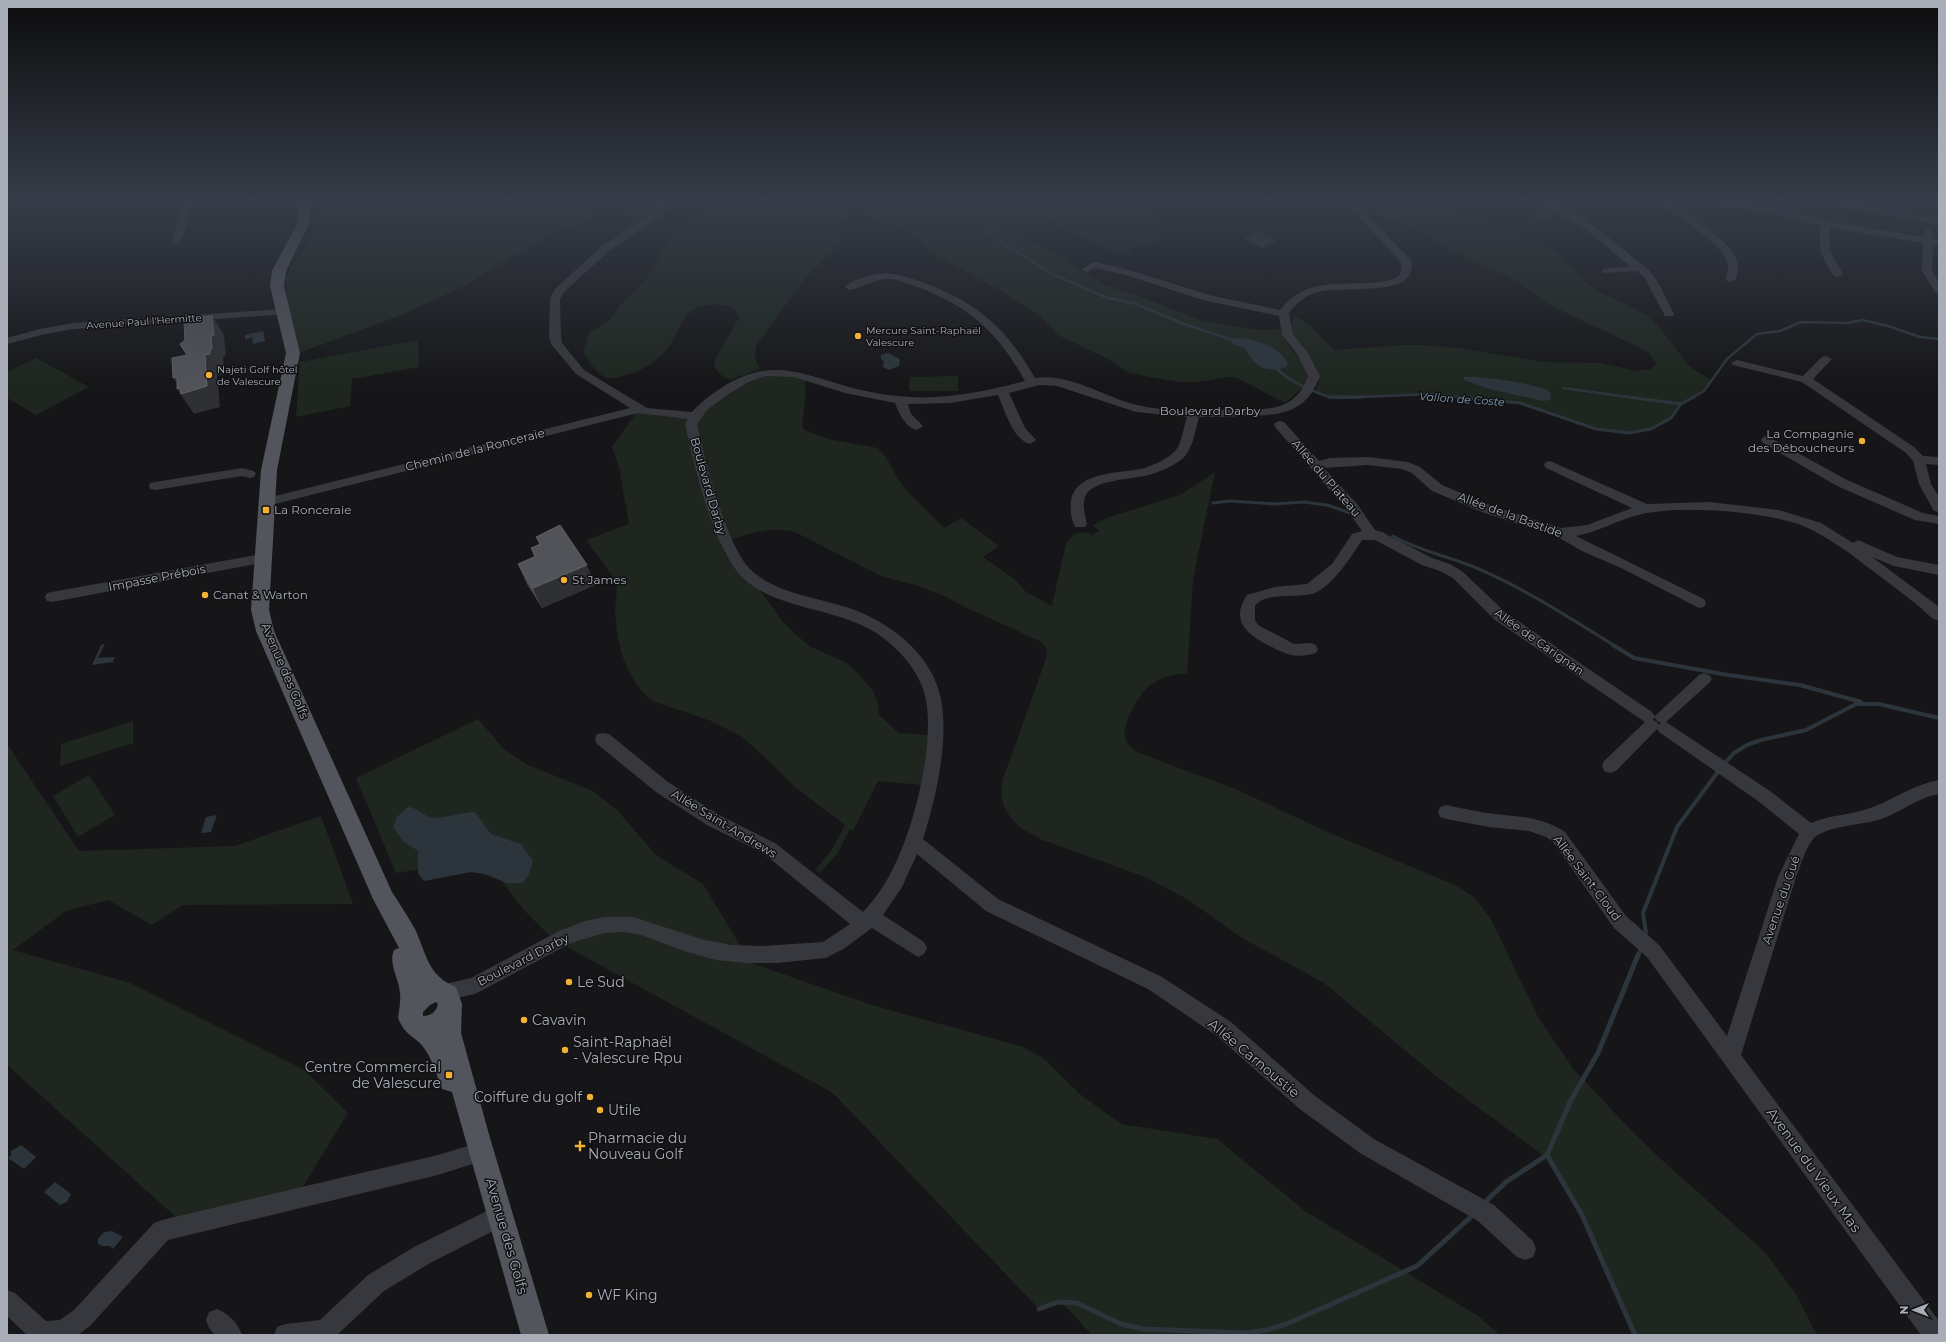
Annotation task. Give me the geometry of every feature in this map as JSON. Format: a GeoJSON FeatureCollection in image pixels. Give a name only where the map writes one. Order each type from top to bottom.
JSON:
{"type":"FeatureCollection","features":[{"type":"Feature","properties":{"kind":"main road","name":"Avenue des Golfs"},"geometry":{"type":"LineString","coordinates":[[284,262],[279,271],[276,286],[293,353],[273,444],[269,470],[262,559],[260,610],[265,630],[384,899],[406,936],[422,974],[445,1001],[449,1033],[479,1145],[501,1215],[535,1335]]}},
{"type":"Feature","properties":{"kind":"main road","name":"Avenue des Golfs"},"geometry":{"type":"LineString","coordinates":[[384,899],[395,942],[412,982],[414,995],[412,1006]]}},
{"type":"Feature","properties":{"kind":"main road"},"geometry":{"type":"LineString","coordinates":[[423,995],[445,1001],[445,1018],[434,1027],[421,1029],[412,1024],[410,1013],[412,1006],[423,995]]}},
{"type":"Feature","properties":{"kind":"main road","name":"Avenue des Golfs"},"geometry":{"type":"LineString","coordinates":[[421,1029],[435,1042],[479,1145]]}},
{"type":"Feature","properties":{"kind":"street"},"geometry":{"type":"LineString","coordinates":[[591,262],[558,292],[555,300],[555,336],[557,344],[580,372],[639,409],[651,412],[694,416]]}},
{"type":"Feature","properties":{"kind":"street"},"geometry":{"type":"LineString","coordinates":[[1087,269],[1094,265],[1129,273],[1207,298],[1283,314],[1288,307],[1306,292],[1331,286],[1388,283],[1398,281],[1405,276],[1407,268],[1406,262]]}},
{"type":"Feature","properties":{"kind":"street"},"geometry":{"type":"LineString","coordinates":[[1631,262],[1648,275],[1669,314]]}},
{"type":"Feature","properties":{"kind":"street"},"geometry":{"type":"LineString","coordinates":[[1731,262],[1733,266],[1731,279]]}},
{"type":"Feature","properties":{"kind":"street"},"geometry":{"type":"LineString","coordinates":[[1831,262],[1838,274]]}},
{"type":"Feature","properties":{"kind":"street"},"geometry":{"type":"LineString","coordinates":[[1927,262],[1927,271],[1939,290]]}},
{"type":"Feature","properties":{"kind":"street"},"geometry":{"type":"LineString","coordinates":[[1607,272],[1639,268]]}},
{"type":"Feature","properties":{"kind":"street"},"geometry":{"type":"LineString","coordinates":[[850,287],[880,276],[890,275],[962,303],[987,321],[1009,344],[1031,382]]}},
{"type":"Feature","properties":{"kind":"street","name":"Avenue Paul l'Hermitte"},"geometry":{"type":"LineString","coordinates":[[7,341],[40,332],[73,326],[283,312]]}},
{"type":"Feature","properties":{"kind":"street","name":"Boulevard Darby"},"geometry":{"type":"LineString","coordinates":[[445,1001],[562,938],[590,928],[625,924],[651,930],[690,945],[737,954],[777,956],[826,950],[867,920],[898,878],[914,843],[925,804],[935,737],[934,708],[931,689],[912,657],[898,641],[882,630],[846,612],[782,593],[747,574],[731,554],[723,536],[695,445],[691,424],[694,416],[719,396],[745,379],[764,373],[776,372],[798,375],[866,395],[900,400],[944,400],[1002,391],[1031,382],[1068,383],[1135,408],[1164,413],[1274,412],[1290,408],[1303,397],[1311,387],[1314,376],[1302,354],[1286,335],[1284,327],[1286,321],[1283,314]]}},
{"type":"Feature","properties":{"kind":"street"},"geometry":{"type":"LineString","coordinates":[[1806,380],[1826,359]]}},
{"type":"Feature","properties":{"kind":"street"},"geometry":{"type":"LineString","coordinates":[[1737,363],[1806,380],[1910,450],[1919,460],[1925,484],[1939,508]]}},
{"type":"Feature","properties":{"kind":"street"},"geometry":{"type":"LineString","coordinates":[[1002,391],[1020,430],[1030,440]]}},
{"type":"Feature","properties":{"kind":"street"},"geometry":{"type":"LineString","coordinates":[[900,400],[906,415],[916,426]]}},
{"type":"Feature","properties":{"kind":"street","name":"Chemin de la Ronceraie"},"geometry":{"type":"LineString","coordinates":[[267,496],[311,490],[639,409]]}},
{"type":"Feature","properties":{"kind":"street"},"geometry":{"type":"LineString","coordinates":[[1080,524],[1076,505],[1079,493],[1091,482],[1120,475],[1148,471],[1178,456],[1184,446],[1193,416],[1192,413]]}},
{"type":"Feature","properties":{"kind":"street","name":"Allée du Plateau"},"geometry":{"type":"LineString","coordinates":[[1280,425],[1352,507],[1371,534]]}},
{"type":"Feature","properties":{"kind":"street"},"geometry":{"type":"LineString","coordinates":[[1767,440],[1842,483],[1920,517],[1939,520]]}},
{"type":"Feature","properties":{"kind":"street"},"geometry":{"type":"LineString","coordinates":[[1919,460],[1939,461]]}},
{"type":"Feature","properties":{"kind":"street","name":"Allée de la Bastide"},"geometry":{"type":"LineString","coordinates":[[1315,466],[1330,462],[1368,461],[1404,465],[1416,470],[1437,488],[1487,509],[1561,533],[1587,548],[1628,566],[1699,603]]}},
{"type":"Feature","properties":{"kind":"street"},"geometry":{"type":"LineString","coordinates":[[1550,465],[1646,509]]}},
{"type":"Feature","properties":{"kind":"street"},"geometry":{"type":"LineString","coordinates":[[155,486],[188,482],[198,484],[240,478],[269,470]]}},
{"type":"Feature","properties":{"kind":"street"},"geometry":{"type":"LineString","coordinates":[[1561,533],[1594,528],[1633,512],[1646,509],[1679,507],[1718,508],[1768,512],[1791,517],[1815,526],[1845,542],[1939,616]]}},
{"type":"Feature","properties":{"kind":"street"},"geometry":{"type":"LineString","coordinates":[[1311,649],[1292,650],[1263,636],[1253,629],[1248,620],[1248,605],[1252,600],[1268,593],[1311,589],[1337,567],[1357,538],[1371,534]]}},
{"type":"Feature","properties":{"kind":"street","name":"Allée de Carignan"},"geometry":{"type":"LineString","coordinates":[[1371,534],[1381,537],[1427,562],[1445,567],[1458,575],[1500,616],[1758,792],[1809,832]]}},
{"type":"Feature","properties":{"kind":"street"},"geometry":{"type":"LineString","coordinates":[[1845,542],[1859,545],[1894,561],[1939,570]]}},
{"type":"Feature","properties":{"kind":"street","name":"Impasse Prébois"},"geometry":{"type":"LineString","coordinates":[[52,597],[262,559]]}},
{"type":"Feature","properties":{"kind":"street"},"geometry":{"type":"LineString","coordinates":[[1610,766],[1704,679]]}},
{"type":"Feature","properties":{"kind":"street","name":"Allée Saint-Andrews"},"geometry":{"type":"LineString","coordinates":[[603,739],[662,787],[713,820],[769,848],[867,920],[918,948]]}},
{"type":"Feature","properties":{"kind":"street"},"geometry":{"type":"LineString","coordinates":[[1809,832],[1829,823],[1875,814],[1926,789],[1939,787]]}},
{"type":"Feature","properties":{"kind":"street","name":"Allée Saint-Cloud"},"geometry":{"type":"LineString","coordinates":[[1446,812],[1494,821],[1536,825],[1549,829],[1559,838],[1620,922],[1653,951],[1693,1005]]}},
{"type":"Feature","properties":{"kind":"street","name":"Avenue du Gué"},"geometry":{"type":"LineString","coordinates":[[1731,1056],[1788,877],[1800,846],[1809,832]]}},
{"type":"Feature","properties":{"kind":"street","name":"Allée Carnoustie"},"geometry":{"type":"LineString","coordinates":[[914,843],[920,846],[992,905],[1155,983],[1224,1029],[1308,1103],[1367,1146],[1486,1213],[1525,1249]]}},
{"type":"Feature","properties":{"kind":"street","name":"Avenue du Vieux Mas"},"geometry":{"type":"LineString","coordinates":[[1693,1005],[1935,1335]]}},
{"type":"Feature","properties":{"kind":"street"},"geometry":{"type":"LineString","coordinates":[[7,1301],[42,1333],[64,1331],[82,1318],[162,1231],[438,1165],[479,1145]]}},
{"type":"Feature","properties":{"kind":"street"},"geometry":{"type":"LineString","coordinates":[[285,1335],[324,1333],[376,1283],[422,1255],[501,1215]]}},
{"type":"Feature","properties":{"kind":"shaded area"},"geometry":{"type":"Polygon","coordinates":[[[294,262],[505,262],[464,286],[404,314],[291,356],[286,278],[290,267],[294,262]]]}},
{"type":"Feature","properties":{"kind":"shaded area"},"geometry":{"type":"Polygon","coordinates":[[[656,262],[822,262],[805,278],[756,346],[755,359],[760,369],[730,380],[716,370],[715,359],[739,318],[737,313],[732,308],[720,304],[703,306],[691,311],[683,321],[667,349],[656,360],[644,368],[630,374],[611,378],[604,377],[595,369],[583,351],[589,333],[610,320],[621,304],[644,283],[656,262]]]}},
{"type":"Feature","properties":{"kind":"shaded area"},"geometry":{"type":"Polygon","coordinates":[[[948,262],[1067,262],[1106,286],[1136,295],[1200,320],[1259,330],[1280,329],[1286,341],[1303,364],[1309,378],[1305,386],[1285,403],[1237,378],[1228,377],[1199,382],[1178,382],[1129,373],[1108,359],[1058,335],[1039,315],[998,289],[948,262]]]}},
{"type":"Feature","properties":{"kind":"shaded area"},"geometry":{"type":"Polygon","coordinates":[[[1476,262],[1566,262],[1588,284],[1599,292],[1631,306],[1649,317],[1660,328],[1685,361],[1692,368],[1711,380],[1704,391],[1681,404],[1671,418],[1665,423],[1651,429],[1629,433],[1596,429],[1548,414],[1520,403],[1431,394],[1345,399],[1332,398],[1317,394],[1315,391],[1319,383],[1316,367],[1289,330],[1294,316],[1310,325],[1334,350],[1423,345],[1458,348],[1544,362],[1600,363],[1637,371],[1651,369],[1656,363],[1648,352],[1548,304],[1519,282],[1476,262]]]}},
{"type":"Feature","properties":{"kind":"shaded area"},"geometry":{"type":"Polygon","coordinates":[[[263,331],[265,341],[253,344],[252,337],[245,340],[245,335],[263,331]]]}},
{"type":"Feature","properties":{"kind":"shaded area"},"geometry":{"type":"Polygon","coordinates":[[[1234,338],[1249,339],[1272,347],[1284,357],[1288,364],[1286,367],[1277,370],[1262,368],[1253,361],[1245,349],[1231,343],[1234,338]]]}},
{"type":"Feature","properties":{"kind":"shaded area"},"geometry":{"type":"Polygon","coordinates":[[[418,340],[419,367],[352,379],[350,406],[296,417],[300,362],[418,340]]]}},
{"type":"Feature","properties":{"kind":"shaded area"},"geometry":{"type":"Polygon","coordinates":[[[888,353],[900,359],[899,366],[889,370],[883,367],[884,361],[881,359],[881,355],[888,353]]]}},
{"type":"Feature","properties":{"kind":"shaded area"},"geometry":{"type":"Polygon","coordinates":[[[36,358],[89,387],[36,415],[7,398],[7,372],[36,358]]]}},
{"type":"Feature","properties":{"kind":"shaded area"},"geometry":{"type":"Polygon","coordinates":[[[778,374],[805,379],[806,394],[802,425],[804,430],[832,440],[878,448],[887,459],[898,479],[908,492],[944,528],[961,518],[999,546],[983,557],[1017,581],[1026,592],[1052,606],[1066,543],[1074,534],[1088,532],[1092,535],[1099,531],[1093,525],[1112,516],[1180,495],[1215,472],[1193,579],[1187,674],[1174,675],[1160,679],[1147,688],[1137,700],[1126,724],[1125,737],[1128,745],[1139,753],[1238,790],[1323,830],[1455,885],[1474,897],[1491,919],[1538,1017],[1574,1070],[1630,1129],[1664,1162],[1765,1252],[1796,1294],[1817,1335],[1635,1335],[1582,1215],[1547,1155],[1544,1156],[1436,1076],[1324,983],[1242,938],[1187,899],[1145,877],[1040,839],[1020,827],[1011,818],[1004,807],[1001,795],[1003,779],[1046,659],[1047,650],[1042,642],[944,596],[919,586],[881,576],[795,532],[785,530],[766,530],[720,543],[727,558],[737,572],[757,586],[783,622],[811,647],[845,662],[852,667],[872,689],[877,700],[879,715],[899,733],[929,735],[922,785],[878,781],[853,831],[850,829],[837,854],[820,873],[815,870],[831,851],[845,825],[795,787],[741,736],[711,721],[653,701],[643,692],[629,672],[621,649],[615,611],[617,593],[616,583],[607,568],[586,540],[629,524],[619,467],[612,447],[636,413],[642,412],[678,418],[702,414],[709,406],[743,385],[767,375],[778,374]]]}},
{"type":"Feature","properties":{"kind":"shaded area"},"geometry":{"type":"Polygon","coordinates":[[[958,376],[958,391],[909,391],[910,377],[958,376]]]}},
{"type":"Feature","properties":{"kind":"shaded area"},"geometry":{"type":"Polygon","coordinates":[[[1463,377],[1494,379],[1536,386],[1551,393],[1550,400],[1543,401],[1489,389],[1464,380],[1463,377]]]}},
{"type":"Feature","properties":{"kind":"shaded area"},"geometry":{"type":"Polygon","coordinates":[[[105,644],[98,658],[115,657],[113,662],[92,665],[101,645],[105,644]]]}},
{"type":"Feature","properties":{"kind":"shaded area"},"geometry":{"type":"Polygon","coordinates":[[[478,719],[505,750],[528,765],[593,791],[617,810],[656,855],[703,884],[751,963],[872,1005],[1023,1047],[1043,1058],[1081,1095],[1121,1124],[1217,1139],[1305,1211],[1478,1316],[1500,1335],[1092,1335],[1067,1308],[1058,1302],[1039,1309],[833,1093],[569,948],[548,934],[525,911],[493,870],[463,863],[396,873],[356,778],[478,719]]]}},
{"type":"Feature","properties":{"kind":"shaded area"},"geometry":{"type":"Polygon","coordinates":[[[133,721],[133,743],[60,766],[61,744],[133,721]]]}},
{"type":"Feature","properties":{"kind":"shaded area"},"geometry":{"type":"Polygon","coordinates":[[[7,744],[79,851],[235,846],[321,816],[353,904],[182,905],[152,925],[108,900],[66,911],[13,950],[130,983],[303,1069],[348,1113],[302,1188],[177,1218],[7,1065],[7,744]]]}},
{"type":"Feature","properties":{"kind":"shaded area"},"geometry":{"type":"Polygon","coordinates":[[[89,775],[115,815],[78,837],[53,796],[89,775]]]}},
{"type":"Feature","properties":{"kind":"shaded area"},"geometry":{"type":"Polygon","coordinates":[[[408,807],[434,818],[475,812],[491,834],[521,844],[533,861],[529,874],[523,883],[507,883],[484,874],[471,872],[424,881],[418,873],[418,851],[403,841],[393,827],[397,817],[408,807]]]}},
{"type":"Feature","properties":{"kind":"shaded area"},"geometry":{"type":"Polygon","coordinates":[[[217,815],[211,832],[201,833],[206,817],[217,815]]]}},
{"type":"Feature","properties":{"kind":"shaded area"},"geometry":{"type":"Polygon","coordinates":[[[21,1145],[36,1157],[24,1169],[8,1158],[11,1155],[11,1151],[21,1145]]]}},
{"type":"Feature","properties":{"kind":"shaded area"},"geometry":{"type":"Polygon","coordinates":[[[55,1182],[71,1194],[67,1202],[60,1205],[44,1192],[55,1182]]]}},
{"type":"Feature","properties":{"kind":"shaded area"},"geometry":{"type":"Polygon","coordinates":[[[112,1231],[123,1237],[113,1249],[110,1246],[102,1246],[98,1244],[98,1239],[104,1232],[112,1231]]]}},
{"type":"Feature","properties":{"kind":"building"},"geometry":{"type":"Polygon","coordinates":[[[200,316],[212,316],[214,335],[211,336],[212,349],[210,350],[210,354],[205,355],[207,386],[181,394],[180,388],[177,389],[177,377],[173,378],[172,358],[187,355],[180,344],[185,340],[184,322],[200,316]]]}},
{"type":"Feature","properties":{"kind":"building"},"geometry":{"type":"Polygon","coordinates":[[[560,525],[587,565],[533,588],[518,564],[536,556],[531,548],[541,544],[536,537],[560,525]]]}},
{"type":"Feature","properties":{"kind":"waterway","name":"Vallon de Coste"},"geometry":{"type":"LineString","coordinates":[[1033,262],[1052,274],[1105,297],[1136,304],[1184,324],[1236,341]]}},
{"type":"Feature","properties":{"kind":"waterway","name":"Vallon de Coste"},"geometry":{"type":"LineString","coordinates":[[1692,398],[1704,391],[1727,359],[1757,334],[1780,331],[1801,322],[1848,323],[1862,320],[1888,326],[1920,337],[1939,339]]}},
{"type":"Feature","properties":{"kind":"waterway","name":"Vallon de Coste"},"geometry":{"type":"LineString","coordinates":[[1275,367],[1294,382],[1331,398]]}},
{"type":"Feature","properties":{"kind":"waterway"},"geometry":{"type":"LineString","coordinates":[[1563,388],[1635,398]]}},
{"type":"Feature","properties":{"kind":"waterway","name":"Vallon de Coste"},"geometry":{"type":"LineString","coordinates":[[1361,397],[1431,394],[1467,398]]}},
{"type":"Feature","properties":{"kind":"waterway","name":"Vallon de Coste"},"geometry":{"type":"LineString","coordinates":[[1329,397],[1361,397]]}},
{"type":"Feature","properties":{"kind":"waterway","name":"Vallon de Coste"},"geometry":{"type":"LineString","coordinates":[[1338,398],[1361,397]]}},
{"type":"Feature","properties":{"kind":"waterway","name":"Vallon de Coste"},"geometry":{"type":"LineString","coordinates":[[1459,397],[1467,398]]}},
{"type":"Feature","properties":{"kind":"waterway"},"geometry":{"type":"LineString","coordinates":[[1628,397],[1681,404]]}},
{"type":"Feature","properties":{"kind":"waterway","name":"Vallon de Coste"},"geometry":{"type":"LineString","coordinates":[[1681,404],[1694,397]]}},
{"type":"Feature","properties":{"kind":"waterway","name":"Vallon de Coste"},"geometry":{"type":"LineString","coordinates":[[1467,398],[1520,403],[1596,429],[1629,433],[1651,429],[1671,418],[1681,404]]}},
{"type":"Feature","properties":{"kind":"waterway"},"geometry":{"type":"LineString","coordinates":[[1213,503],[1230,501],[1274,504],[1304,502],[1327,505],[1350,513]]}},
{"type":"Feature","properties":{"kind":"waterway"},"geometry":{"type":"LineString","coordinates":[[1393,536],[1413,546],[1479,569],[1497,577],[1548,605],[1615,646]]}},
{"type":"Feature","properties":{"kind":"waterway"},"geometry":{"type":"LineString","coordinates":[[1613,645],[1634,658],[1728,675],[1800,685],[1861,702]]}},
{"type":"Feature","properties":{"kind":"waterway"},"geometry":{"type":"LineString","coordinates":[[1724,764],[1734,753],[1747,745],[1761,740],[1806,730],[1856,704],[1879,704],[1939,718]]}},
{"type":"Feature","properties":{"kind":"waterway"},"geometry":{"type":"LineString","coordinates":[[1646,933],[1643,913],[1677,827],[1720,769]]}},
{"type":"Feature","properties":{"kind":"waterway"},"geometry":{"type":"LineString","coordinates":[[1638,956],[1641,948]]}},
{"type":"Feature","properties":{"kind":"waterway"},"geometry":{"type":"LineString","coordinates":[[1547,1155],[1571,1100],[1598,1053],[1638,955]]}},
{"type":"Feature","properties":{"kind":"waterway"},"geometry":{"type":"LineString","coordinates":[[1484,1203],[1506,1182],[1547,1155]]}},
{"type":"Feature","properties":{"kind":"waterway"},"geometry":{"type":"LineString","coordinates":[[1547,1155],[1582,1215],[1635,1335]]}},
{"type":"Feature","properties":{"kind":"waterway"},"geometry":{"type":"LineString","coordinates":[[1039,1309],[1058,1302],[1077,1303],[1121,1324],[1144,1329],[1246,1333],[1267,1330],[1289,1323],[1417,1266],[1474,1214]]}},
{"type":"Feature","properties":{"kind":"place","name":"Mercure Saint-Raphaël Valescure"},"geometry":{"type":"Point","coordinates":[858,336]}},
{"type":"Feature","properties":{"kind":"place","name":"Najeti Golf hôtel de Valescure"},"geometry":{"type":"Point","coordinates":[209,375]}},
{"type":"Feature","properties":{"kind":"place","name":"La Compagnie des Déboucheurs"},"geometry":{"type":"Point","coordinates":[1862,441]}},
{"type":"Feature","properties":{"kind":"place","name":"La Ronceraie"},"geometry":{"type":"Point","coordinates":[266,510]}},
{"type":"Feature","properties":{"kind":"place","name":"St James"},"geometry":{"type":"Point","coordinates":[564,580]}},
{"type":"Feature","properties":{"kind":"place","name":"Canat & Warton"},"geometry":{"type":"Point","coordinates":[205,595]}},
{"type":"Feature","properties":{"kind":"place","name":"Le Sud"},"geometry":{"type":"Point","coordinates":[569,982]}},
{"type":"Feature","properties":{"kind":"place","name":"Cavavin"},"geometry":{"type":"Point","coordinates":[524,1020]}},
{"type":"Feature","properties":{"kind":"place","name":"Saint-Raphaël - Valescure Rpu"},"geometry":{"type":"Point","coordinates":[565,1050]}},
{"type":"Feature","properties":{"kind":"place","name":"Centre Commercial de Valescure"},"geometry":{"type":"Point","coordinates":[449,1075]}},
{"type":"Feature","properties":{"kind":"place","name":"Coiffure du golf"},"geometry":{"type":"Point","coordinates":[590,1097]}},
{"type":"Feature","properties":{"kind":"place","name":"Utile"},"geometry":{"type":"Point","coordinates":[600,1110]}},
{"type":"Feature","properties":{"kind":"place","name":"Pharmacie du Nouveau Golf"},"geometry":{"type":"Point","coordinates":[580,1146]}},
{"type":"Feature","properties":{"kind":"place","name":"WF King"},"geometry":{"type":"Point","coordinates":[589,1295]}}]}
